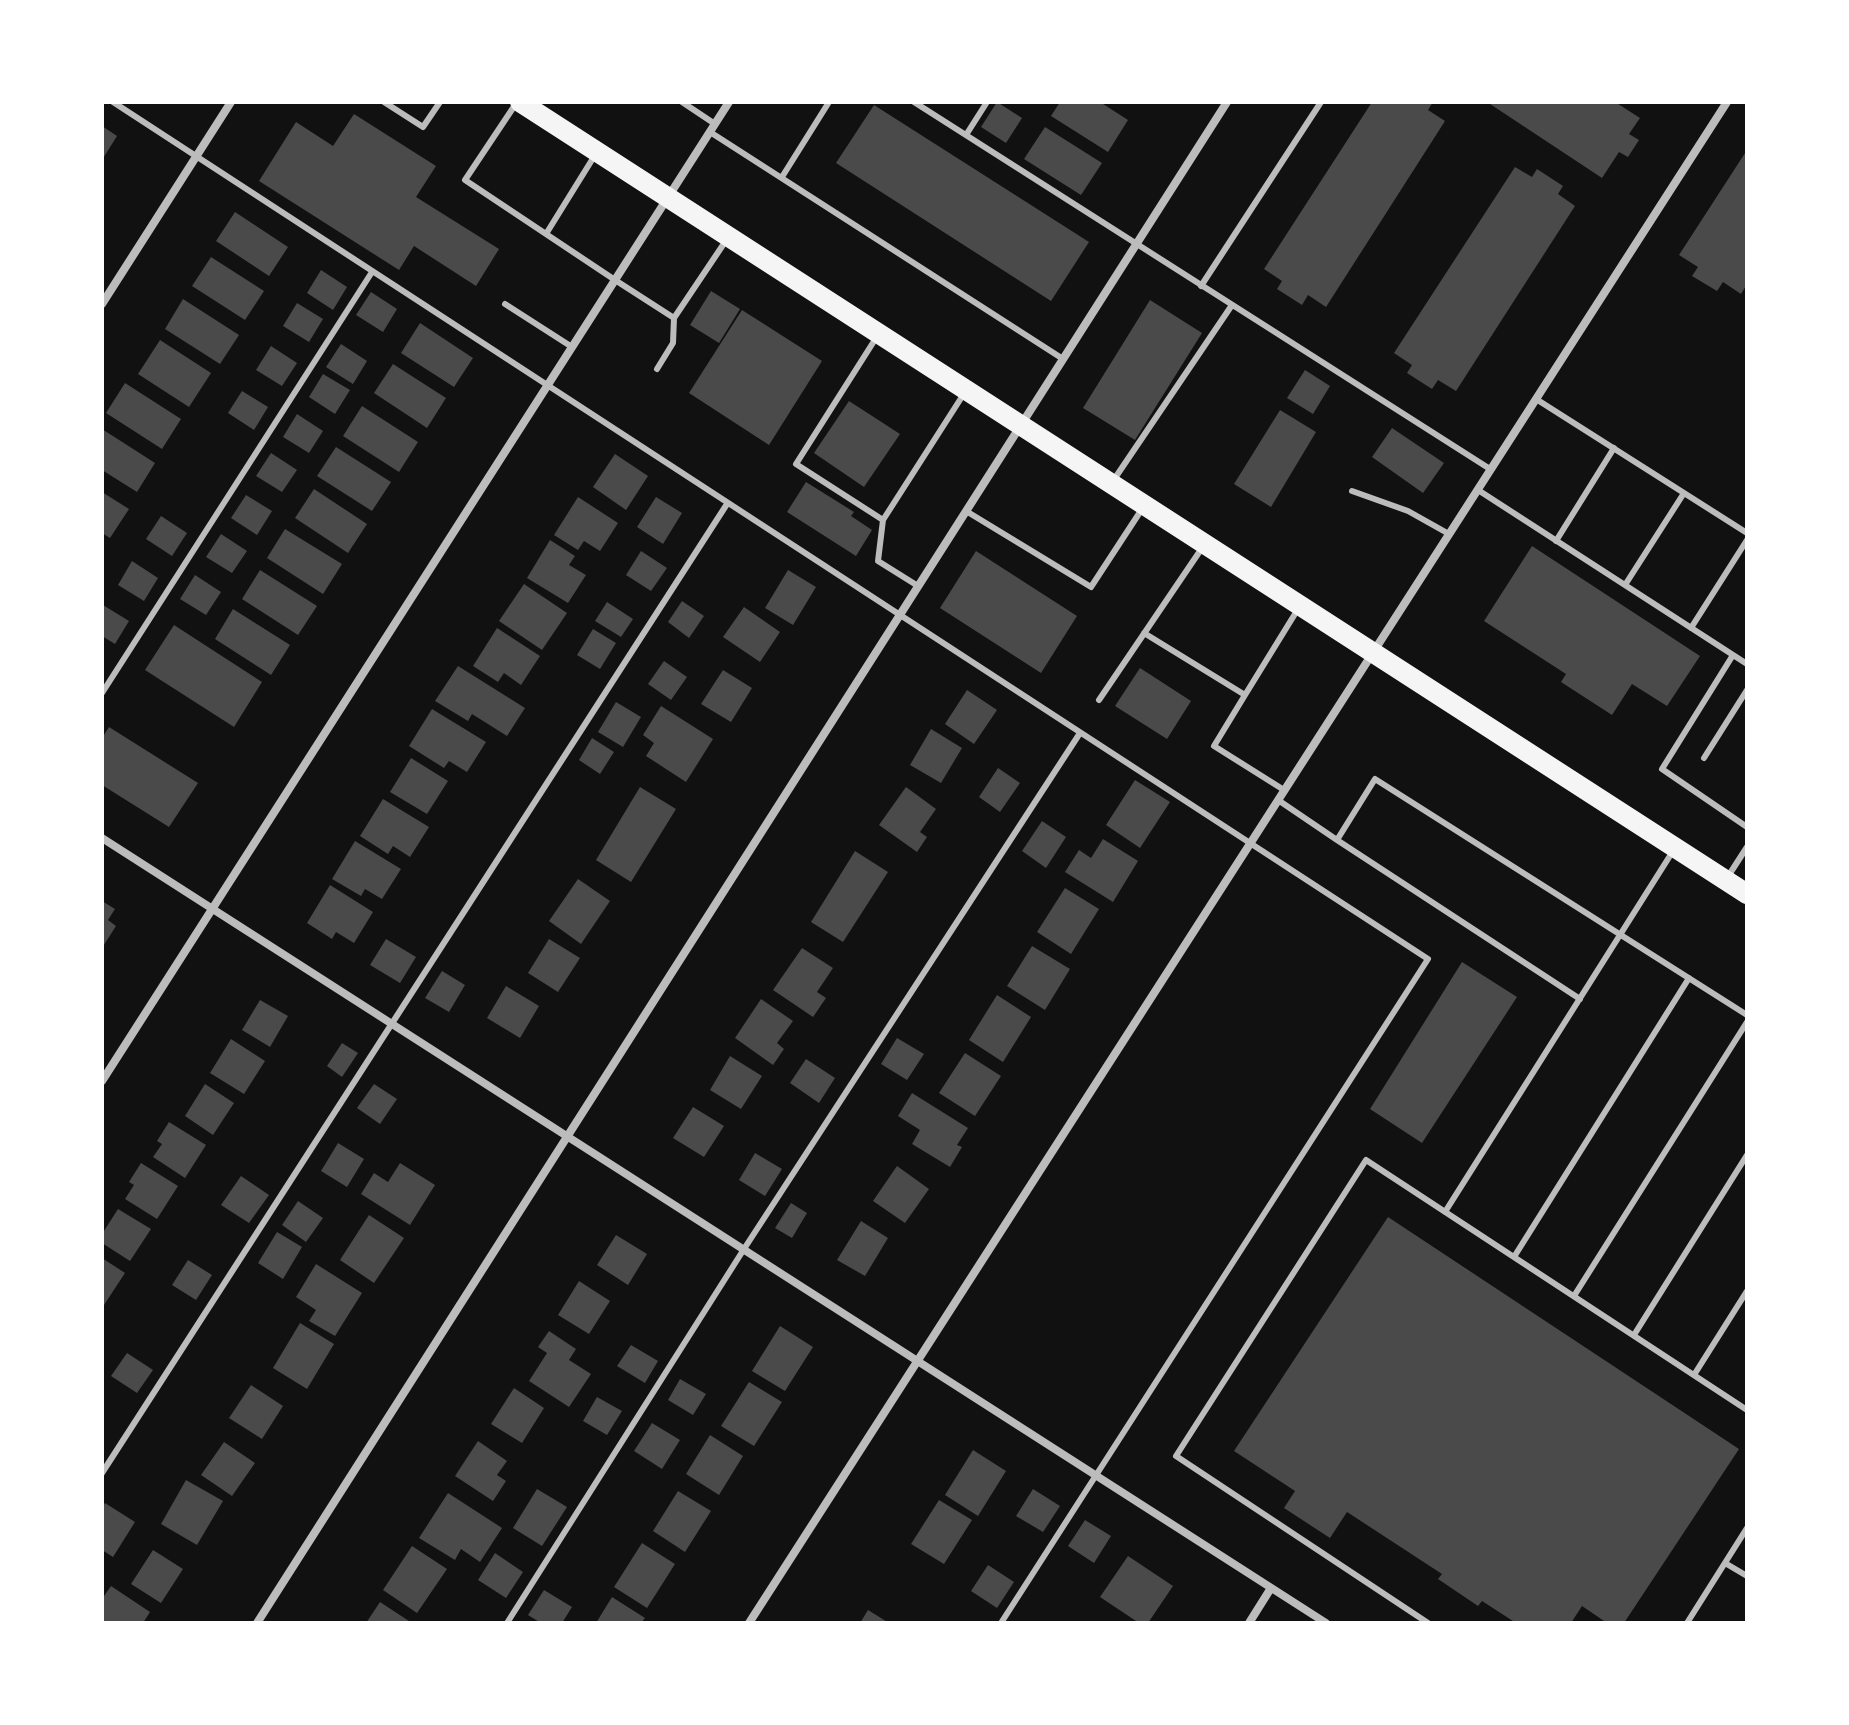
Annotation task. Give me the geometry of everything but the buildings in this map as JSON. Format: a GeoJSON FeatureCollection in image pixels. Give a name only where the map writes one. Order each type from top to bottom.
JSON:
{"type":"FeatureCollection","features":[{"type":"Feature","properties":{"kind":"main road"},"geometry":{"type":"LineString","coordinates":[[518,102],[1747,894]]}},
{"type":"Feature","properties":{"kind":"street"},"geometry":{"type":"LineString","coordinates":[[102,304],[231,102]]}},
{"type":"Feature","properties":{"kind":"street"},"geometry":{"type":"LineString","coordinates":[[102,1081],[729,102]]}},
{"type":"Feature","properties":{"kind":"street"},"geometry":{"type":"LineString","coordinates":[[257,1623],[1227,102]]}},
{"type":"Feature","properties":{"kind":"street"},"geometry":{"type":"LineString","coordinates":[[749,1623],[1727,102]]}},
{"type":"Feature","properties":{"kind":"street"},"geometry":{"type":"LineString","coordinates":[[102,838],[1326,1623]]}},
{"type":"Feature","properties":{"kind":"street"},"geometry":{"type":"LineString","coordinates":[[1249,1623],[1271,1588]]}},
{"type":"Feature","properties":{"kind":"lane"},"geometry":{"type":"LineString","coordinates":[[113,102],[546,388],[1428,959],[1001,1623]]}},
{"type":"Feature","properties":{"kind":"lane"},"geometry":{"type":"LineString","coordinates":[[384,102],[423,127],[440,102]]}},
{"type":"Feature","properties":{"kind":"lane"},"geometry":{"type":"LineString","coordinates":[[518,102],[465,180],[674,318]]}},
{"type":"Feature","properties":{"kind":"lane"},"geometry":{"type":"LineString","coordinates":[[682,102],[782,177],[1063,359]]}},
{"type":"Feature","properties":{"kind":"lane"},"geometry":{"type":"LineString","coordinates":[[782,177],[829,102]]}},
{"type":"Feature","properties":{"kind":"lane"},"geometry":{"type":"LineString","coordinates":[[914,102],[1490,469]]}},
{"type":"Feature","properties":{"kind":"lane"},"geometry":{"type":"LineString","coordinates":[[966,135],[987,102]]}},
{"type":"Feature","properties":{"kind":"lane"},"geometry":{"type":"LineString","coordinates":[[1201,286],[1321,102]]}},
{"type":"Feature","properties":{"kind":"lane"},"geometry":{"type":"LineString","coordinates":[[546,234],[597,152]]}},
{"type":"Feature","properties":{"kind":"lane"},"geometry":{"type":"LineString","coordinates":[[657,369],[673,343],[674,318],[728,237]]}},
{"type":"Feature","properties":{"kind":"lane"},"geometry":{"type":"LineString","coordinates":[[102,693],[372,272]]}},
{"type":"Feature","properties":{"kind":"lane"},"geometry":{"type":"LineString","coordinates":[[505,304],[572,347]]}},
{"type":"Feature","properties":{"kind":"lane"},"geometry":{"type":"LineString","coordinates":[[1111,485],[1232,305]]}},
{"type":"Feature","properties":{"kind":"lane"},"geometry":{"type":"LineString","coordinates":[[878,335],[796,464],[883,520]]}},
{"type":"Feature","properties":{"kind":"lane"},"geometry":{"type":"LineString","coordinates":[[918,586],[878,561],[883,520],[965,391]]}},
{"type":"Feature","properties":{"kind":"lane"},"geometry":{"type":"LineString","coordinates":[[1536,399],[1747,533]]}},
{"type":"Feature","properties":{"kind":"lane"},"geometry":{"type":"LineString","coordinates":[[1556,541],[1614,448]]}},
{"type":"Feature","properties":{"kind":"lane"},"geometry":{"type":"LineString","coordinates":[[1478,490],[1747,664]]}},
{"type":"Feature","properties":{"kind":"lane"},"geometry":{"type":"LineString","coordinates":[[1352,491],[1408,511],[1449,534]]}},
{"type":"Feature","properties":{"kind":"lane"},"geometry":{"type":"LineString","coordinates":[[1625,585],[1684,493]]}},
{"type":"Feature","properties":{"kind":"lane"},"geometry":{"type":"LineString","coordinates":[[102,1473],[727,504]]}},
{"type":"Feature","properties":{"kind":"lane"},"geometry":{"type":"LineString","coordinates":[[966,511],[1091,587],[1144,506]]}},
{"type":"Feature","properties":{"kind":"lane"},"geometry":{"type":"LineString","coordinates":[[1691,628],[1747,540]]}},
{"type":"Feature","properties":{"kind":"lane"},"geometry":{"type":"LineString","coordinates":[[1099,700],[1204,545]]}},
{"type":"Feature","properties":{"kind":"lane"},"geometry":{"type":"LineString","coordinates":[[1284,790],[1214,746],[1300,606]]}},
{"type":"Feature","properties":{"kind":"lane"},"geometry":{"type":"LineString","coordinates":[[1144,633],[1245,695]]}},
{"type":"Feature","properties":{"kind":"lane"},"geometry":{"type":"LineString","coordinates":[[1733,655],[1662,769],[1747,827]]}},
{"type":"Feature","properties":{"kind":"lane"},"geometry":{"type":"LineString","coordinates":[[1704,758],[1747,690]]}},
{"type":"Feature","properties":{"kind":"lane"},"geometry":{"type":"LineString","coordinates":[[507,1623],[744,1249],[1080,733]]}},
{"type":"Feature","properties":{"kind":"lane"},"geometry":{"type":"LineString","coordinates":[[1337,840],[1375,779],[1747,1015]]}},
{"type":"Feature","properties":{"kind":"lane"},"geometry":{"type":"LineString","coordinates":[[1278,800],[1580,999]]}},
{"type":"Feature","properties":{"kind":"lane"},"geometry":{"type":"LineString","coordinates":[[1726,880],[1747,847]]}},
{"type":"Feature","properties":{"kind":"lane"},"geometry":{"type":"LineString","coordinates":[[1445,1212],[1675,848]]}},
{"type":"Feature","properties":{"kind":"lane"},"geometry":{"type":"LineString","coordinates":[[1514,1257],[1689,978]]}},
{"type":"Feature","properties":{"kind":"lane"},"geometry":{"type":"LineString","coordinates":[[1574,1296],[1747,1022]]}},
{"type":"Feature","properties":{"kind":"lane"},"geometry":{"type":"LineString","coordinates":[[1634,1335],[1747,1155]]}},
{"type":"Feature","properties":{"kind":"lane"},"geometry":{"type":"LineString","coordinates":[[1428,1623],[1176,1456],[1366,1160],[1747,1410]]}},
{"type":"Feature","properties":{"kind":"lane"},"geometry":{"type":"LineString","coordinates":[[1694,1375],[1747,1291]]}},
{"type":"Feature","properties":{"kind":"lane"},"geometry":{"type":"LineString","coordinates":[[1687,1623],[1747,1528]]}},
{"type":"Feature","properties":{"kind":"lane"},"geometry":{"type":"LineString","coordinates":[[1725,1563],[1747,1576]]}}]}
